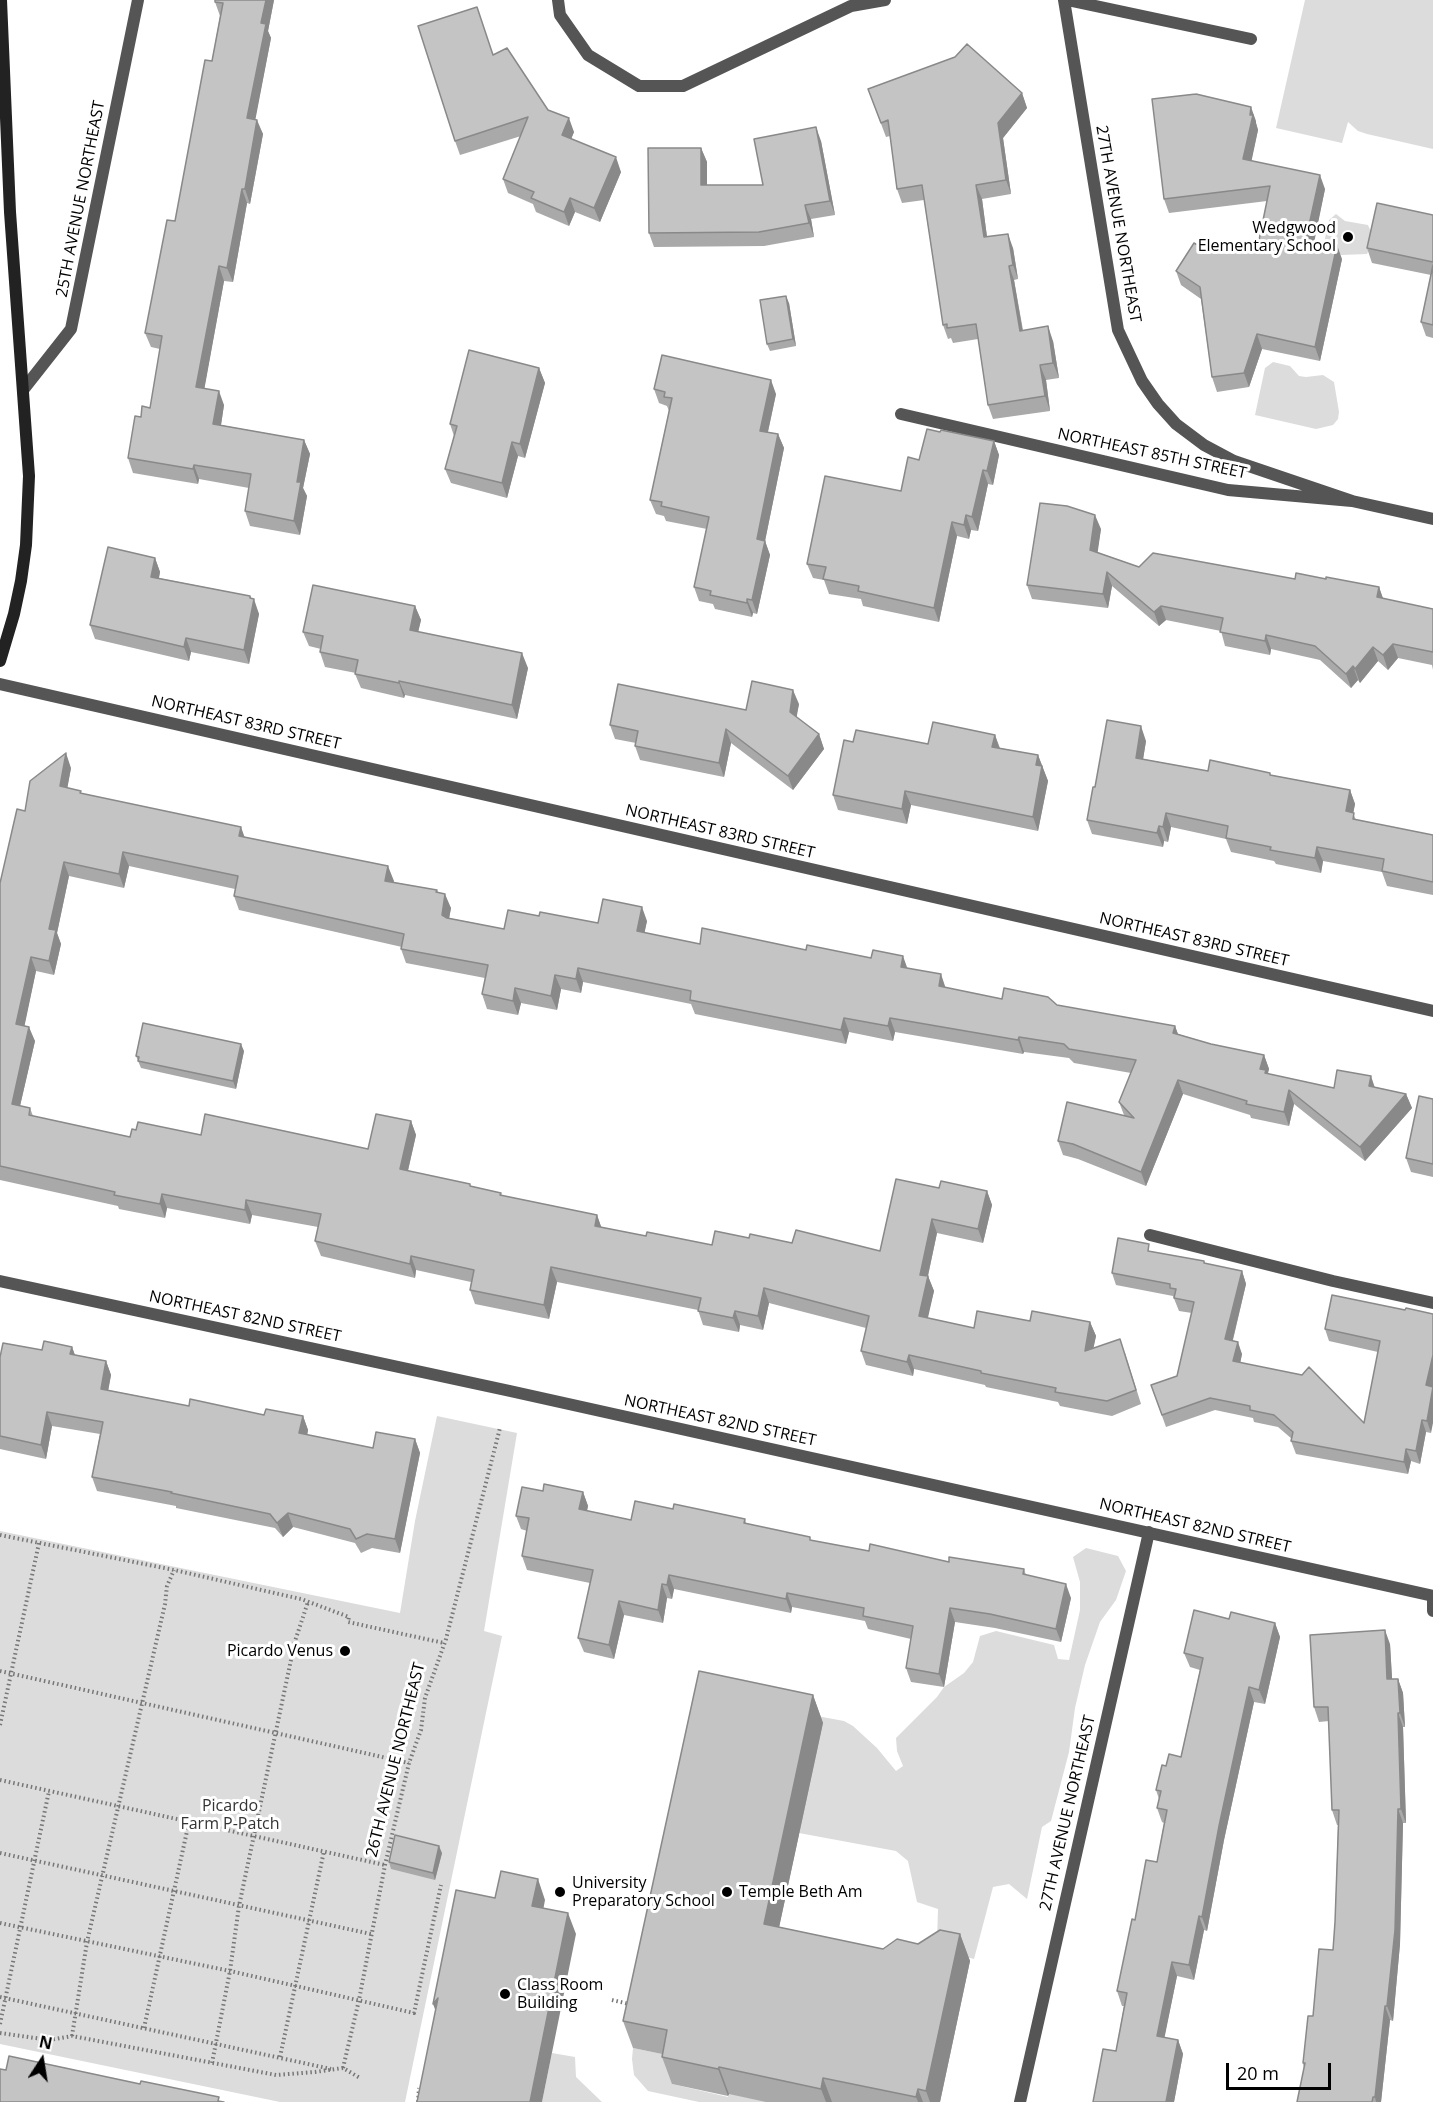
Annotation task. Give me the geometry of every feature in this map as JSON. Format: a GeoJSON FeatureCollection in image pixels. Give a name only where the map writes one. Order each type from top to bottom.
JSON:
{"type":"FeatureCollection","features":[{"type":"Feature","properties":{"kind":"main road"},"geometry":{"type":"LineString","coordinates":[[0,0],[5,211],[29,476],[26,545],[14,614],[0,661]]}},
{"type":"Feature","properties":{"kind":"street","name":"25TH AVENUE NORTHEAST"},"geometry":{"type":"LineString","coordinates":[[23,390],[71,329],[138,0]]}},
{"type":"Feature","properties":{"kind":"street"},"geometry":{"type":"LineString","coordinates":[[558,0],[560,15],[588,56],[639,86],[683,86],[851,6],[885,0]]}},
{"type":"Feature","properties":{"kind":"street"},"geometry":{"type":"LineString","coordinates":[[1066,0],[1251,39]]}},
{"type":"Feature","properties":{"kind":"street","name":"27TH AVENUE NORTHEAST"},"geometry":{"type":"LineString","coordinates":[[1066,0],[1118,330],[1142,381],[1176,424],[1204,445],[1234,461],[1352,501]]}},
{"type":"Feature","properties":{"kind":"street","name":"NORTHEAST 85TH STREET"},"geometry":{"type":"LineString","coordinates":[[901,414],[1228,490],[1352,501],[1433,519]]}},
{"type":"Feature","properties":{"kind":"street","name":"NORTHEAST 83RD STREET"},"geometry":{"type":"LineString","coordinates":[[0,684],[1433,1011]]}},
{"type":"Feature","properties":{"kind":"street"},"geometry":{"type":"LineString","coordinates":[[1150,1235],[1433,1303]]}},
{"type":"Feature","properties":{"kind":"street","name":"NORTHEAST 82ND STREET"},"geometry":{"type":"LineString","coordinates":[[0,1281],[499,1388],[1433,1596]]}},
{"type":"Feature","properties":{"kind":"street","name":"27TH AVENUE NORTHEAST"},"geometry":{"type":"LineString","coordinates":[[1020,2102],[1149,1532]]}},
{"type":"Feature","properties":{"kind":"street"},"geometry":{"type":"LineString","coordinates":[[1433,1596],[1433,1611]]}},
{"type":"Feature","properties":{"kind":"path","name":"26TH AVENUE NORTHEAST"},"geometry":{"type":"LineString","coordinates":[[343,2068],[359,2000],[385,1865],[420,1730],[425,1698],[444,1643],[500,1428]]}},
{"type":"Feature","properties":{"kind":"path"},"geometry":{"type":"LineString","coordinates":[[0,1535],[174,1570],[308,1602],[349,1617],[348,1622],[444,1643]]}},
{"type":"Feature","properties":{"kind":"path"},"geometry":{"type":"LineString","coordinates":[[0,1725],[39,1543]]}},
{"type":"Feature","properties":{"kind":"path"},"geometry":{"type":"LineString","coordinates":[[72,2036],[87,1942],[165,1604],[167,1586],[174,1570]]}},
{"type":"Feature","properties":{"kind":"path"},"geometry":{"type":"LineString","coordinates":[[212,2062],[230,1971],[239,1906],[275,1733],[295,1641],[308,1602]]}},
{"type":"Feature","properties":{"kind":"path"},"geometry":{"type":"LineString","coordinates":[[0,1671],[410,1763]]}},
{"type":"Feature","properties":{"kind":"path"},"geometry":{"type":"LineString","coordinates":[[0,1780],[385,1865]]}},
{"type":"Feature","properties":{"kind":"path"},"geometry":{"type":"LineString","coordinates":[[0,2024],[49,1791]]}},
{"type":"Feature","properties":{"kind":"path"},"geometry":{"type":"LineString","coordinates":[[144,2028],[176,1892],[189,1822]]}},
{"type":"Feature","properties":{"kind":"path"},"geometry":{"type":"LineString","coordinates":[[280,2057],[324,1851]]}},
{"type":"Feature","properties":{"kind":"path"},"geometry":{"type":"LineString","coordinates":[[0,1853],[371,1934]]}},
{"type":"Feature","properties":{"kind":"path"},"geometry":{"type":"LineString","coordinates":[[0,1923],[230,1971],[414,2013],[441,1885]]}},
{"type":"Feature","properties":{"kind":"path"},"geometry":{"type":"LineString","coordinates":[[0,1996],[334,2069]]}},
{"type":"Feature","properties":{"kind":"path"},"geometry":{"type":"LineString","coordinates":[[612,2000],[629,2004]]}},
{"type":"Feature","properties":{"kind":"path"},"geometry":{"type":"LineString","coordinates":[[0,2033],[49,2040],[72,2036],[276,2075],[343,2068],[360,2078]]}},
{"type":"Feature","properties":{"kind":"path"},"geometry":{"type":"LineString","coordinates":[[418,2102],[419,2088]]}},
{"type":"Feature","properties":{"kind":"green space"},"geometry":{"type":"Polygon","coordinates":[[[1305,0],[1433,0],[1433,149],[1367,134],[1358,131],[1348,122],[1342,143],[1276,128],[1305,0]]]}},
{"type":"Feature","properties":{"kind":"green space"},"geometry":{"type":"Polygon","coordinates":[[[1336,214],[1345,221],[1368,225],[1371,232],[1367,254],[1341,255],[1324,243],[1329,220],[1336,214]]]}},
{"type":"Feature","properties":{"kind":"green space"},"geometry":{"type":"Polygon","coordinates":[[[1273,362],[1290,366],[1299,376],[1323,375],[1334,382],[1339,412],[1338,419],[1333,425],[1316,429],[1255,415],[1265,368],[1273,362]]]}},
{"type":"Feature","properties":{"kind":"green space","name":"Picardo Farm P-Patch"},"geometry":{"type":"Polygon","coordinates":[[[437,1416],[517,1433],[484,1631],[502,1636],[405,2102],[280,2102],[0,2044],[0,1531],[400,1613],[415,1521],[437,1416]]]}},
{"type":"Feature","properties":{"kind":"green space"},"geometry":{"type":"Polygon","coordinates":[[[1086,1548],[1118,1556],[1126,1571],[1116,1600],[1100,1622],[1085,1665],[1075,1708],[1069,1752],[1051,1821],[1042,1827],[1027,1899],[1009,1884],[993,1887],[974,1959],[952,1953],[937,1941],[938,1909],[917,1902],[908,1861],[896,1851],[799,1833],[823,1723],[817,1716],[844,1721],[853,1726],[877,1748],[896,1771],[903,1766],[897,1751],[896,1738],[944,1687],[964,1673],[973,1662],[980,1636],[996,1631],[1054,1645],[1058,1659],[1069,1660],[1080,1610],[1080,1582],[1073,1557],[1086,1548]]]}},
{"type":"Feature","properties":{"kind":"green space"},"geometry":{"type":"Polygon","coordinates":[[[633,2048],[677,2057],[672,2084],[728,2097],[732,2080],[779,2102],[699,2102],[648,2091],[634,2075],[633,2048]]]}},
{"type":"Feature","properties":{"kind":"green space"},"geometry":{"type":"Polygon","coordinates":[[[552,2053],[575,2057],[576,2077],[602,2102],[542,2102],[552,2053]]]}},
{"type":"Feature","properties":{"kind":"building"},"geometry":{"type":"Polygon","coordinates":[[[215,0],[266,0],[261,23],[266,24],[247,118],[257,120],[245,189],[242,189],[227,268],[219,266],[196,387],[219,391],[213,424],[304,440],[297,482],[301,482],[294,521],[245,511],[251,474],[194,465],[193,469],[128,458],[135,416],[141,417],[142,406],[150,408],[162,336],[145,333],[167,220],[175,221],[205,60],[212,61],[223,3],[215,2],[215,0]]]}},
{"type":"Feature","properties":{"kind":"building"},"geometry":{"type":"Polygon","coordinates":[[[477,7],[493,55],[507,48],[548,110],[569,118],[562,135],[616,157],[594,208],[570,198],[564,212],[531,198],[534,192],[503,179],[528,117],[455,141],[418,26],[477,7]]]}},
{"type":"Feature","properties":{"kind":"building"},"geometry":{"type":"Polygon","coordinates":[[[967,44],[1022,93],[998,123],[1006,180],[976,185],[984,237],[1008,234],[1013,265],[1009,266],[1020,331],[1048,326],[1053,363],[1040,365],[1045,396],[988,405],[976,324],[947,328],[947,324],[943,325],[922,185],[897,189],[888,120],[881,123],[868,89],[955,57],[967,44]]]}},
{"type":"Feature","properties":{"kind":"building"},"geometry":{"type":"Polygon","coordinates":[[[1196,94],[1251,107],[1250,115],[1253,115],[1243,159],[1320,175],[1306,239],[1337,245],[1315,347],[1257,334],[1244,373],[1212,377],[1200,287],[1176,271],[1194,243],[1209,252],[1258,245],[1270,186],[1164,199],[1152,99],[1196,94]]]}},
{"type":"Feature","properties":{"kind":"building"},"geometry":{"type":"Polygon","coordinates":[[[816,127],[830,201],[805,205],[809,223],[759,232],[649,233],[648,148],[701,148],[701,185],[763,185],[754,139],[816,127]]]}},
{"type":"Feature","properties":{"kind":"building"},"geometry":{"type":"Polygon","coordinates":[[[1377,203],[1433,215],[1433,262],[1367,248],[1377,203]]]}},
{"type":"Feature","properties":{"kind":"building"},"geometry":{"type":"Polygon","coordinates":[[[1433,265],[1433,325],[1421,322],[1433,265]]]}},
{"type":"Feature","properties":{"kind":"building"},"geometry":{"type":"Polygon","coordinates":[[[786,296],[793,339],[767,344],[760,300],[786,296]]]}},
{"type":"Feature","properties":{"kind":"building"},"geometry":{"type":"Polygon","coordinates":[[[469,350],[539,368],[520,444],[512,442],[502,483],[445,469],[457,426],[450,424],[469,350]]]}},
{"type":"Feature","properties":{"kind":"building"},"geometry":{"type":"Polygon","coordinates":[[[662,355],[771,380],[760,431],[778,434],[757,539],[765,541],[752,600],[747,599],[747,603],[710,595],[711,591],[694,587],[709,517],[661,506],[662,502],[650,500],[672,398],[664,397],[665,392],[654,389],[662,355]]]}},
{"type":"Feature","properties":{"kind":"building"},"geometry":{"type":"Polygon","coordinates":[[[927,429],[994,441],[987,471],[983,470],[972,517],[966,515],[964,525],[952,522],[934,608],[858,591],[859,586],[823,579],[826,567],[807,564],[825,476],[901,491],[908,457],[919,460],[927,429]]]}},
{"type":"Feature","properties":{"kind":"building"},"geometry":{"type":"Polygon","coordinates":[[[1040,503],[1067,506],[1095,515],[1090,550],[1139,567],[1153,553],[1295,579],[1296,573],[1379,587],[1377,597],[1433,609],[1433,652],[1393,644],[1383,655],[1373,647],[1355,669],[1353,666],[1346,674],[1315,646],[1266,635],[1265,641],[1220,632],[1223,618],[1161,606],[1154,612],[1107,572],[1103,594],[1027,585],[1040,503]]]}},
{"type":"Feature","properties":{"kind":"building"},"geometry":{"type":"Polygon","coordinates":[[[108,547],[155,558],[151,577],[250,596],[254,599],[244,650],[186,638],[184,647],[90,625],[108,547]]]}},
{"type":"Feature","properties":{"kind":"building"},"geometry":{"type":"Polygon","coordinates":[[[313,585],[415,606],[410,630],[522,653],[512,705],[355,674],[358,660],[320,652],[323,636],[303,632],[313,585]]]}},
{"type":"Feature","properties":{"kind":"building"},"geometry":{"type":"Polygon","coordinates":[[[752,681],[793,690],[790,712],[819,734],[788,776],[726,729],[719,763],[635,746],[638,731],[610,725],[618,684],[746,710],[752,681]]]}},
{"type":"Feature","properties":{"kind":"building"},"geometry":{"type":"Polygon","coordinates":[[[1107,720],[1141,726],[1136,758],[1208,771],[1210,760],[1270,773],[1270,775],[1350,790],[1346,811],[1354,813],[1353,819],[1433,835],[1433,882],[1382,871],[1384,859],[1317,847],[1315,858],[1270,850],[1271,847],[1226,838],[1228,826],[1166,813],[1163,827],[1159,826],[1157,833],[1087,820],[1107,720]]]}},
{"type":"Feature","properties":{"kind":"building"},"geometry":{"type":"Polygon","coordinates":[[[933,722],[995,735],[992,747],[1038,755],[1036,765],[1042,766],[1033,817],[905,791],[902,809],[833,795],[844,740],[853,742],[856,730],[928,744],[933,722]]]}},
{"type":"Feature","properties":{"kind":"building"},"geometry":{"type":"Polygon","coordinates":[[[66,753],[60,786],[81,791],[80,793],[241,827],[239,836],[388,866],[385,881],[437,890],[436,892],[445,894],[442,915],[447,918],[504,929],[508,910],[539,916],[540,912],[598,923],[603,899],[642,907],[637,931],[700,944],[702,928],[806,950],[807,945],[871,958],[873,950],[903,956],[901,967],[941,974],[939,986],[1002,999],[1004,988],[1048,997],[1057,1005],[1175,1026],[1173,1033],[1264,1055],[1260,1069],[1266,1070],[1265,1073],[1334,1088],[1337,1070],[1371,1076],[1369,1086],[1406,1094],[1360,1147],[1289,1090],[1284,1112],[1246,1104],[1247,1101],[1178,1080],[1141,1172],[1073,1144],[1058,1141],[1067,1102],[1134,1118],[1119,1102],[1136,1060],[1069,1049],[1064,1044],[1019,1037],[1018,1040],[890,1018],[888,1026],[844,1018],[841,1030],[690,1000],[691,991],[578,968],[576,979],[555,975],[551,996],[515,988],[513,1001],[482,994],[488,965],[401,949],[404,934],[234,896],[238,876],[123,852],[119,874],[64,862],[49,929],[56,930],[49,961],[31,957],[16,1024],[29,1027],[12,1104],[30,1108],[29,1115],[130,1137],[132,1129],[136,1130],[138,1122],[201,1135],[205,1114],[368,1149],[376,1114],[411,1121],[400,1169],[470,1184],[470,1186],[501,1193],[500,1195],[597,1215],[595,1226],[646,1236],[647,1232],[712,1245],[715,1231],[749,1238],[750,1234],[792,1243],[796,1230],[880,1251],[896,1179],[939,1188],[941,1181],[987,1191],[978,1229],[932,1219],[920,1275],[928,1276],[919,1316],[974,1328],[977,1311],[1030,1321],[1032,1311],[1090,1322],[1085,1351],[1120,1339],[1136,1390],[1107,1401],[1055,1392],[1056,1388],[909,1355],[907,1362],[861,1351],[869,1316],[764,1288],[758,1316],[735,1311],[733,1318],[698,1311],[701,1298],[551,1267],[544,1305],[470,1290],[474,1270],[411,1256],[410,1264],[315,1241],[321,1214],[246,1200],[245,1210],[162,1194],[160,1204],[114,1195],[115,1192],[0,1166],[0,883],[17,809],[25,811],[30,781],[66,753]]]}},
{"type":"Feature","properties":{"kind":"building"},"geometry":{"type":"Polygon","coordinates":[[[143,1023],[241,1044],[233,1081],[138,1061],[139,1057],[136,1056],[143,1023]]]}},
{"type":"Feature","properties":{"kind":"building"},"geometry":{"type":"Polygon","coordinates":[[[1419,1096],[1433,1099],[1433,1164],[1406,1158],[1419,1096]]]}},
{"type":"Feature","properties":{"kind":"building"},"geometry":{"type":"Polygon","coordinates":[[[1118,1238],[1149,1244],[1148,1251],[1204,1261],[1204,1263],[1242,1271],[1225,1339],[1238,1342],[1233,1361],[1302,1375],[1309,1367],[1364,1423],[1380,1341],[1325,1329],[1332,1295],[1433,1314],[1433,1355],[1426,1385],[1433,1387],[1427,1421],[1422,1420],[1416,1451],[1406,1449],[1404,1462],[1291,1441],[1293,1432],[1274,1415],[1250,1410],[1250,1406],[1210,1398],[1162,1415],[1151,1385],[1177,1376],[1194,1302],[1174,1298],[1176,1289],[1170,1288],[1170,1284],[1112,1273],[1118,1238]]]}},
{"type":"Feature","properties":{"kind":"building"},"geometry":{"type":"Polygon","coordinates":[[[44,1341],[72,1347],[70,1354],[106,1361],[101,1389],[189,1406],[190,1399],[264,1415],[266,1409],[303,1416],[299,1433],[373,1448],[376,1432],[415,1439],[395,1539],[367,1534],[356,1539],[350,1529],[288,1513],[277,1523],[270,1514],[92,1477],[103,1422],[47,1412],[41,1445],[0,1436],[0,1357],[3,1343],[42,1350],[44,1341]]]}},
{"type":"Feature","properties":{"kind":"building"},"geometry":{"type":"Polygon","coordinates":[[[544,1484],[583,1492],[579,1509],[631,1520],[635,1501],[673,1509],[674,1504],[745,1519],[744,1523],[810,1537],[810,1540],[869,1551],[870,1544],[949,1562],[949,1557],[1024,1569],[1023,1574],[1066,1584],[1056,1629],[990,1614],[950,1608],[939,1674],[906,1668],[913,1626],[863,1616],[864,1608],[787,1593],[786,1599],[669,1575],[667,1585],[662,1584],[658,1610],[619,1601],[609,1645],[578,1638],[593,1570],[522,1556],[529,1518],[516,1516],[522,1487],[543,1491],[544,1484]]]}},
{"type":"Feature","properties":{"kind":"building"},"geometry":{"type":"Polygon","coordinates":[[[1194,1610],[1229,1619],[1231,1612],[1275,1623],[1259,1690],[1249,1687],[1202,1917],[1199,1916],[1189,1965],[1172,1962],[1157,2036],[1178,2040],[1166,2102],[1093,2102],[1103,2049],[1116,2051],[1127,1993],[1117,1991],[1132,1919],[1135,1920],[1146,1860],[1157,1862],[1167,1810],[1157,1808],[1161,1791],[1156,1790],[1162,1765],[1166,1766],[1169,1754],[1181,1757],[1203,1658],[1184,1653],[1194,1610]]]}},
{"type":"Feature","properties":{"kind":"building"},"geometry":{"type":"Polygon","coordinates":[[[1385,1630],[1387,1679],[1398,1679],[1401,1809],[1398,1809],[1395,1930],[1375,2097],[1372,2102],[1297,2102],[1305,2063],[1303,2063],[1308,2016],[1313,2016],[1319,1949],[1333,1950],[1339,1810],[1332,1810],[1328,1707],[1314,1707],[1310,1635],[1385,1630]]]}},
{"type":"Feature","properties":{"kind":"building","name":"Temple Beth Am"},"geometry":{"type":"Polygon","coordinates":[[[699,1671],[813,1695],[764,1924],[883,1949],[897,1939],[918,1944],[940,1930],[960,1934],[926,2091],[918,2089],[916,2097],[823,2078],[821,2089],[662,2057],[667,2030],[623,2021],[699,1671]]]}},
{"type":"Feature","properties":{"kind":"building"},"geometry":{"type":"Polygon","coordinates":[[[395,1835],[439,1846],[433,1873],[389,1862],[395,1835]]]}},
{"type":"Feature","properties":{"kind":"building","name":"Class Room Building"},"geometry":{"type":"Polygon","coordinates":[[[501,1871],[538,1879],[532,1906],[568,1913],[530,2102],[417,2102],[438,1998],[433,2004],[456,1890],[495,1898],[501,1871]]]}},
{"type":"Feature","properties":{"kind":"building"},"geometry":{"type":"Polygon","coordinates":[[[9,2056],[140,2084],[141,2081],[219,2097],[218,2101],[224,2102],[0,2102],[0,2069],[6,2070],[9,2056]]]}},
{"type":"Feature","properties":{"kind":"place","name":"Wedgwood Elementary School"},"geometry":{"type":"Point","coordinates":[1348,237]}},
{"type":"Feature","properties":{"kind":"place","name":"Picardo Venus"},"geometry":{"type":"Point","coordinates":[345,1651]}},
{"type":"Feature","properties":{"kind":"place","name":"University Preparatory School"},"geometry":{"type":"Point","coordinates":[560,1892]}},
{"type":"Feature","properties":{"kind":"place","name":"Temple Beth Am"},"geometry":{"type":"Point","coordinates":[727,1892]}},
{"type":"Feature","properties":{"kind":"place","name":"Class Room Building"},"geometry":{"type":"Point","coordinates":[505,1994]}}]}
